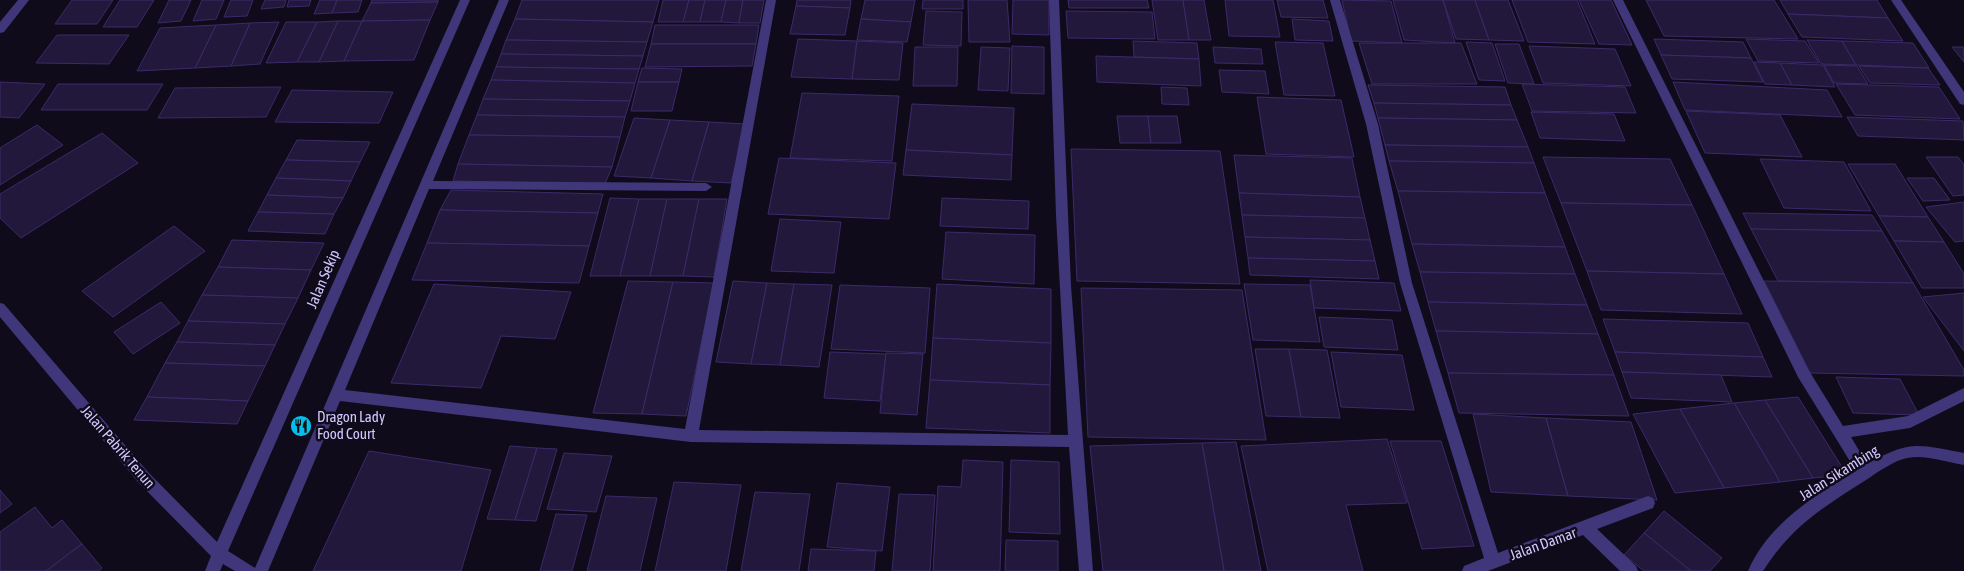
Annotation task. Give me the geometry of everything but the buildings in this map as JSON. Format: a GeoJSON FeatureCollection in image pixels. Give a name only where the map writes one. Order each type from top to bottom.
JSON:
{"type":"FeatureCollection","features":[{"type":"Feature","properties":{"kind":"street"},"geometry":{"type":"LineString","coordinates":[[0,29],[24,0]]}},
{"type":"Feature","properties":{"kind":"street","name":"Jalan Sekip"},"geometry":{"type":"LineString","coordinates":[[212,571],[466,0]]}},
{"type":"Feature","properties":{"kind":"street"},"geometry":{"type":"LineString","coordinates":[[261,571],[504,0]]}},
{"type":"Feature","properties":{"kind":"street"},"geometry":{"type":"LineString","coordinates":[[691,436],[770,0]]}},
{"type":"Feature","properties":{"kind":"street"},"geometry":{"type":"LineString","coordinates":[[1054,0],[1057,135],[1073,441],[1086,571]]}},
{"type":"Feature","properties":{"kind":"street"},"geometry":{"type":"LineString","coordinates":[[1335,0],[1372,124],[1406,283],[1493,562]]}},
{"type":"Feature","properties":{"kind":"street"},"geometry":{"type":"LineString","coordinates":[[1618,0],[1803,373],[1839,433],[1866,473]]}},
{"type":"Feature","properties":{"kind":"street"},"geometry":{"type":"LineString","coordinates":[[1896,0],[1964,101]]}},
{"type":"Feature","properties":{"kind":"street"},"geometry":{"type":"LineString","coordinates":[[426,185],[706,187]]}},
{"type":"Feature","properties":{"kind":"street","name":"Jalan Pabrik Tenun"},"geometry":{"type":"LineString","coordinates":[[0,308],[143,477],[219,554],[249,571]]}},
{"type":"Feature","properties":{"kind":"street"},"geometry":{"type":"LineString","coordinates":[[1839,433],[1910,422],[1964,394]]}},
{"type":"Feature","properties":{"kind":"street"},"geometry":{"type":"LineString","coordinates":[[335,395],[691,436],[1073,441]]}},
{"type":"Feature","properties":{"kind":"street","name":"Jalan Sikambing"},"geometry":{"type":"LineString","coordinates":[[1755,571],[1768,549],[1797,518],[1866,473],[1905,452],[1936,454],[1964,459]]}},
{"type":"Feature","properties":{"kind":"street"},"geometry":{"type":"LineString","coordinates":[[1586,528],[1648,503]]}},
{"type":"Feature","properties":{"kind":"street","name":"Jalan Damar"},"geometry":{"type":"LineString","coordinates":[[1469,571],[1543,542],[1586,528],[1631,571]]}},
{"type":"Feature","properties":{"kind":"place","name":"Dragon Lady Food Court"},"geometry":{"type":"Point","coordinates":[301,426]}}]}
